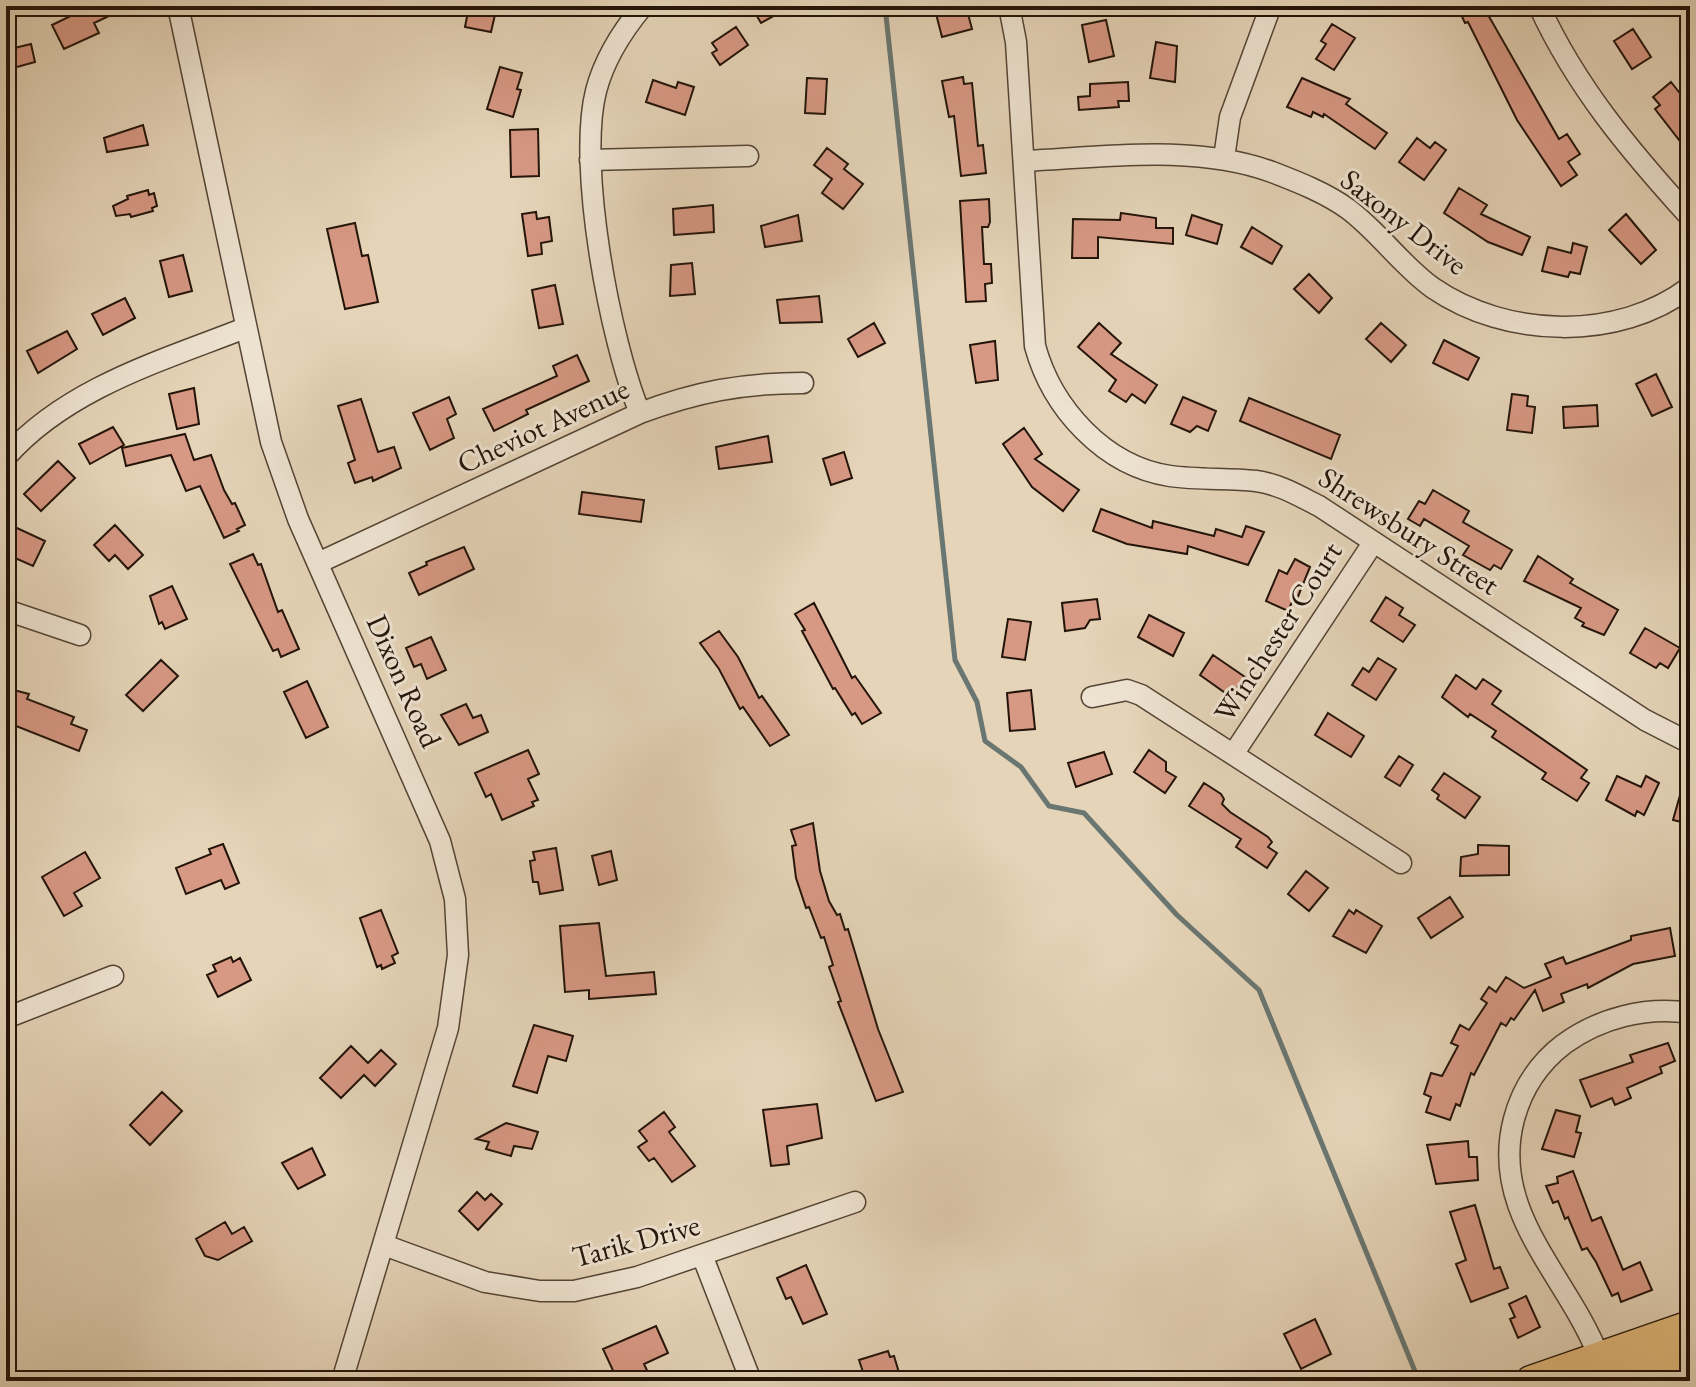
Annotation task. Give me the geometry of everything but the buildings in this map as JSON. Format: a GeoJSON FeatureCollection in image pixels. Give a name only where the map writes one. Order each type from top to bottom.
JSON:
{"type":"FeatureCollection","features":[{"type":"Feature","properties":{"kind":"main road"},"geometry":{"type":"LineString","coordinates":[[1608,1369],[1690,1326]]}},
{"type":"Feature","properties":{"kind":"main road"},"geometry":{"type":"LineString","coordinates":[[1531,1381],[1690,1357]]}},
{"type":"Feature","properties":{"kind":"street","name":"Dixon Road"},"geometry":{"type":"LineString","coordinates":[[178,6],[245,328],[284,483],[440,841],[450,874],[458,927],[454,1002],[448,1028],[342,1381]]}},
{"type":"Feature","properties":{"kind":"street"},"geometry":{"type":"LineString","coordinates":[[640,413],[619,353],[590,160],[592,111],[600,79],[618,43],[643,6]]}},
{"type":"Feature","properties":{"kind":"street","name":"Shrewsbury Street"},"geometry":{"type":"LineString","coordinates":[[1009,6],[1016,42],[1035,346],[1049,385],[1075,421],[1100,444],[1143,469],[1166,475],[1277,486],[1319,506],[1645,720],[1690,743]]}},
{"type":"Feature","properties":{"kind":"street"},"geometry":{"type":"LineString","coordinates":[[1539,6],[1568,64],[1610,126],[1690,217]]}},
{"type":"Feature","properties":{"kind":"street"},"geometry":{"type":"LineString","coordinates":[[1224,158],[1233,107],[1269,11]]}},
{"type":"Feature","properties":{"kind":"street"},"geometry":{"type":"LineString","coordinates":[[590,160],[748,156]]}},
{"type":"Feature","properties":{"kind":"street","name":"Saxony Drive"},"geometry":{"type":"LineString","coordinates":[[1025,161],[1190,156],[1224,158],[1269,171],[1329,197],[1368,227],[1430,286],[1476,311],[1505,321],[1562,327],[1590,326],[1638,314],[1690,287]]}},
{"type":"Feature","properties":{"kind":"street"},"geometry":{"type":"LineString","coordinates":[[6,457],[44,420],[86,394],[245,328]]}},
{"type":"Feature","properties":{"kind":"street","name":"Cheviot Avenue"},"geometry":{"type":"LineString","coordinates":[[318,563],[640,413],[692,393],[768,383],[803,383]]}},
{"type":"Feature","properties":{"kind":"street","name":"Winchester Court"},"geometry":{"type":"LineString","coordinates":[[1234,753],[1373,543]]}},
{"type":"Feature","properties":{"kind":"street"},"geometry":{"type":"LineString","coordinates":[[6,610],[80,635]]}},
{"type":"Feature","properties":{"kind":"street","name":"Winchester Court"},"geometry":{"type":"LineString","coordinates":[[1092,697],[1127,690],[1141,695],[1401,863]]}},
{"type":"Feature","properties":{"kind":"street"},"geometry":{"type":"LineString","coordinates":[[6,1018],[113,976]]}},
{"type":"Feature","properties":{"kind":"street"},"geometry":{"type":"LineString","coordinates":[[1608,1369],[1575,1303],[1521,1219],[1510,1183],[1509,1139],[1527,1084],[1560,1048],[1577,1035],[1632,1014],[1670,1010],[1690,1013]]}},
{"type":"Feature","properties":{"kind":"street","name":"Tarik Drive"},"geometry":{"type":"LineString","coordinates":[[384,1245],[485,1282],[540,1291],[608,1286],[855,1202]]}},
{"type":"Feature","properties":{"kind":"street"},"geometry":{"type":"LineString","coordinates":[[702,1255],[751,1381]]}},
{"type":"Feature","properties":{"kind":"waterway"},"geometry":{"type":"LineString","coordinates":[[885,6],[955,660],[977,702],[985,741],[1021,767],[1049,806],[1084,813],[1177,915],[1259,990],[1419,1381]]}}]}
